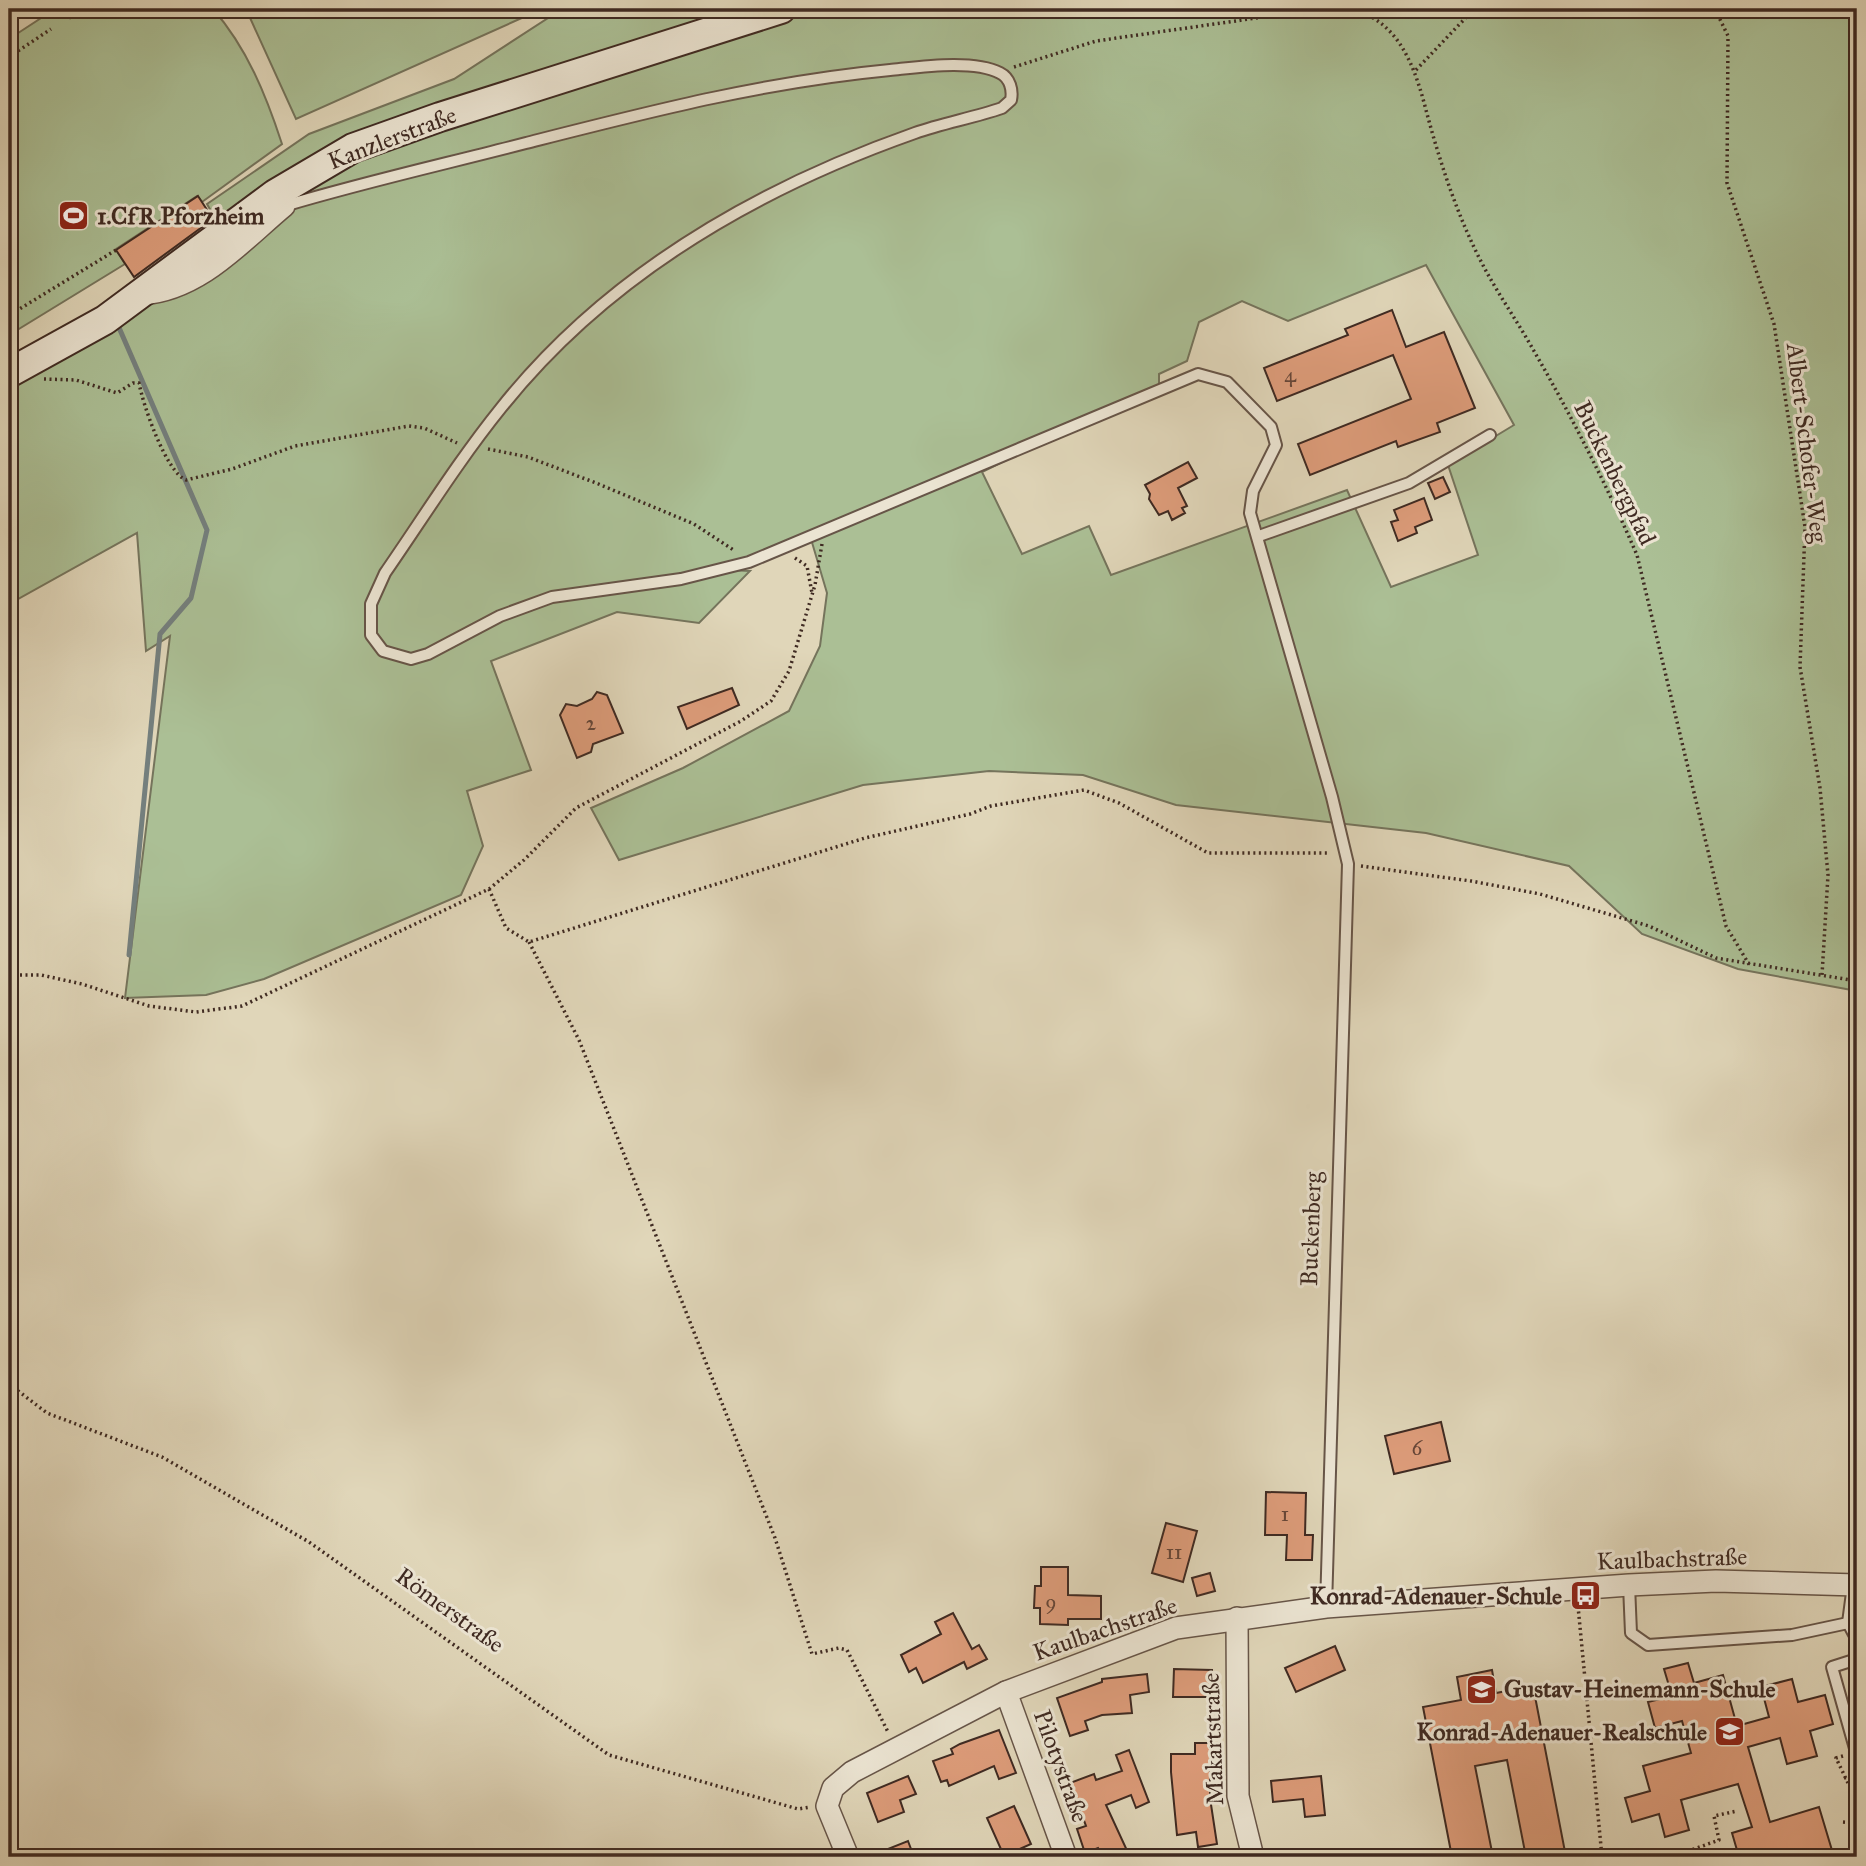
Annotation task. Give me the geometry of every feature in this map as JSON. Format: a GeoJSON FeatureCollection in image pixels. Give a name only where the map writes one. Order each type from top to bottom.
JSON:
{"type":"FeatureCollection","features":[{"type":"Feature","properties":{"kind":"main road","name":"Kanzlerstraße"},"geometry":{"type":"LineString","coordinates":[[21,377],[142,295],[284,188],[353,148],[440,117],[781,9]]}},
{"type":"Feature","properties":{"kind":"street"},"geometry":{"type":"LineString","coordinates":[[142,295],[164,293],[194,279],[284,206]]}},
{"type":"Feature","properties":{"kind":"street","name":"Kaulbachstraße"},"geometry":{"type":"LineString","coordinates":[[827,1805],[834,1788],[852,1772],[1006,1692],[1177,1628],[1326,1607],[1629,1585],[1716,1581],[1855,1585]]}},
{"type":"Feature","properties":{"kind":"street","name":"Makartstraße"},"geometry":{"type":"LineString","coordinates":[[1237,1618],[1238,1796],[1253,1857]]}},
{"type":"Feature","properties":{"kind":"street","name":"Pilotystraße"},"geometry":{"type":"LineString","coordinates":[[1006,1692],[1066,1857]]}},
{"type":"Feature","properties":{"kind":"street"},"geometry":{"type":"LineString","coordinates":[[827,1805],[848,1857]]}},
{"type":"Feature","properties":{"kind":"lane"},"geometry":{"type":"LineString","coordinates":[[284,206],[638,115],[771,84],[939,66],[999,71]]}},
{"type":"Feature","properties":{"kind":"lane","name":"Buckenberg"},"geometry":{"type":"LineString","coordinates":[[999,71],[1009,81],[1012,93],[1011,100],[1002,108],[916,132],[791,185],[723,219],[657,260],[601,302],[502,407],[472,446],[375,592],[369,616],[371,635],[375,644],[390,655],[420,657],[500,616],[552,597],[681,579],[751,560],[1198,374],[1227,382],[1271,427],[1276,445],[1253,491],[1250,513],[1259,536],[1348,859],[1326,1607]]}},
{"type":"Feature","properties":{"kind":"lane"},"geometry":{"type":"LineString","coordinates":[[1259,536],[1409,482],[1490,435]]}},
{"type":"Feature","properties":{"kind":"lane"},"geometry":{"type":"LineString","coordinates":[[1629,1585],[1631,1633],[1648,1645],[1792,1635],[1848,1623]]}},
{"type":"Feature","properties":{"kind":"lane"},"geometry":{"type":"LineString","coordinates":[[1855,1585],[1848,1623],[1857,1640]]}},
{"type":"Feature","properties":{"kind":"lane"},"geometry":{"type":"LineString","coordinates":[[1856,1752],[1832,1667],[1857,1659]]}},
{"type":"Feature","properties":{"kind":"path"},"geometry":{"type":"LineString","coordinates":[[69,18],[83,9]]}},
{"type":"Feature","properties":{"kind":"path"},"geometry":{"type":"LineString","coordinates":[[999,71],[1096,41],[1318,9]]}},
{"type":"Feature","properties":{"kind":"path","name":"Buckenbergpfad"},"geometry":{"type":"LineString","coordinates":[[1352,9],[1368,14],[1387,27],[1416,70],[1433,136],[1484,268],[1535,352],[1614,503],[1637,555],[1726,926],[1750,966]]}},
{"type":"Feature","properties":{"kind":"path"},"geometry":{"type":"LineString","coordinates":[[1416,70],[1474,9]]}},
{"type":"Feature","properties":{"kind":"path","name":"Albert-Schofer-Weg"},"geometry":{"type":"LineString","coordinates":[[1715,9],[1728,36],[1727,183],[1774,324],[1805,527],[1800,667],[1820,788],[1828,875],[1822,975]]}},
{"type":"Feature","properties":{"kind":"path"},"geometry":{"type":"LineString","coordinates":[[9,57],[51,29]]}},
{"type":"Feature","properties":{"kind":"path"},"geometry":{"type":"LineString","coordinates":[[9,306],[11,314],[116,250]]}},
{"type":"Feature","properties":{"kind":"path"},"geometry":{"type":"LineString","coordinates":[[21,377],[76,380],[117,393],[139,383],[146,411],[171,468],[186,480],[232,469],[295,446],[409,426],[424,428],[452,441],[528,457],[596,482],[694,524],[751,560]]}},
{"type":"Feature","properties":{"kind":"path"},"geometry":{"type":"LineString","coordinates":[[9,975],[41,975],[82,984],[149,1006],[196,1012],[242,1006],[489,889],[524,860],[576,808],[741,721],[771,701],[789,671],[813,595],[822,551],[822,532]]}},
{"type":"Feature","properties":{"kind":"path"},"geometry":{"type":"LineString","coordinates":[[788,556],[807,566],[813,595]]}},
{"type":"Feature","properties":{"kind":"path"},"geometry":{"type":"LineString","coordinates":[[529,942],[865,838],[970,814],[991,806],[1084,790],[1119,803],[1208,853],[1348,859],[1471,880],[1540,894],[1649,926],[1716,958],[1750,966],[1857,981]]}},
{"type":"Feature","properties":{"kind":"path"},"geometry":{"type":"LineString","coordinates":[[489,889],[506,928],[529,942],[579,1040],[775,1538],[812,1654],[839,1648],[847,1650],[897,1749]]}},
{"type":"Feature","properties":{"kind":"path","name":"Römerstraße"},"geometry":{"type":"LineString","coordinates":[[9,1384],[47,1413],[162,1457],[309,1542],[609,1755],[798,1808],[827,1805]]}},
{"type":"Feature","properties":{"kind":"path"},"geometry":{"type":"LineString","coordinates":[[1577,1590],[1602,1857]]}},
{"type":"Feature","properties":{"kind":"path"},"geometry":{"type":"LineString","coordinates":[[1836,1758],[1849,1786]]}},
{"type":"Feature","properties":{"kind":"path"},"geometry":{"type":"LineString","coordinates":[[1844,1778],[1857,1775]]}},
{"type":"Feature","properties":{"kind":"path"},"geometry":{"type":"LineString","coordinates":[[1672,1857],[1719,1840],[1714,1816],[1737,1811]]}},
{"type":"Feature","properties":{"kind":"path"},"geometry":{"type":"LineString","coordinates":[[1843,1822],[1857,1823]]}},
{"type":"Feature","properties":{"kind":"green space","name":"1.CfR Pforzheim"},"geometry":{"type":"Polygon","coordinates":[[[55,9],[213,9],[246,56],[282,144],[202,202],[197,196],[116,249],[125,264],[9,335],[9,39],[55,9]]]}},
{"type":"Feature","properties":{"kind":"green space"},"geometry":{"type":"Polygon","coordinates":[[[246,9],[542,9],[296,119],[246,9]]]}},
{"type":"Feature","properties":{"kind":"green space"},"geometry":{"type":"Polygon","coordinates":[[[562,9],[1857,9],[1857,991],[1738,969],[1642,934],[1569,866],[1426,833],[1176,805],[1083,775],[989,771],[863,785],[619,860],[591,808],[683,768],[789,711],[820,646],[827,593],[811,539],[728,570],[750,571],[699,623],[617,612],[491,661],[531,770],[467,791],[483,846],[461,895],[264,979],[206,995],[125,998],[170,636],[146,651],[137,533],[9,604],[9,382],[139,312],[228,241],[207,204],[309,134],[454,79],[562,9]],[[1426,265],[1288,321],[1242,301],[1199,322],[1187,361],[1159,374],[1159,386],[982,472],[1022,554],[1089,526],[1111,575],[1347,490],[1391,587],[1478,555],[1448,465],[1514,425],[1426,265]]]}},
{"type":"Feature","properties":{"kind":"building"},"geometry":{"type":"Polygon","coordinates":[[[198,196],[213,219],[134,277],[116,250],[198,196]]]}},
{"type":"Feature","properties":{"kind":"building"},"geometry":{"type":"Polygon","coordinates":[[[1392,310],[1406,347],[1444,332],[1475,408],[1437,423],[1440,432],[1398,447],[1396,441],[1310,475],[1298,444],[1411,399],[1393,355],[1277,401],[1264,368],[1348,335],[1345,329],[1392,310]]]}},
{"type":"Feature","properties":{"kind":"building"},"geometry":{"type":"Polygon","coordinates":[[[1188,462],[1197,478],[1178,488],[1187,506],[1182,508],[1185,513],[1172,520],[1168,511],[1159,515],[1149,499],[1150,494],[1145,485],[1188,462]]]}},
{"type":"Feature","properties":{"kind":"building"},"geometry":{"type":"Polygon","coordinates":[[[1443,477],[1450,492],[1435,499],[1428,483],[1443,477]]]}},
{"type":"Feature","properties":{"kind":"building"},"geometry":{"type":"Polygon","coordinates":[[[1424,498],[1432,520],[1415,527],[1417,533],[1398,541],[1391,522],[1398,520],[1394,510],[1424,498]]]}},
{"type":"Feature","properties":{"kind":"building"},"geometry":{"type":"Polygon","coordinates":[[[732,688],[739,705],[687,729],[678,707],[732,688]]]}},
{"type":"Feature","properties":{"kind":"building"},"geometry":{"type":"Polygon","coordinates":[[[597,692],[607,695],[623,733],[593,744],[591,752],[577,758],[560,715],[566,704],[577,706],[592,699],[597,692]]]}},
{"type":"Feature","properties":{"kind":"building"},"geometry":{"type":"Polygon","coordinates":[[[1441,1422],[1450,1461],[1394,1474],[1385,1436],[1441,1422]]]}},
{"type":"Feature","properties":{"kind":"building"},"geometry":{"type":"Polygon","coordinates":[[[1266,1492],[1306,1493],[1305,1535],[1313,1535],[1312,1560],[1286,1560],[1287,1535],[1265,1535],[1266,1492]]]}},
{"type":"Feature","properties":{"kind":"building"},"geometry":{"type":"Polygon","coordinates":[[[1166,1523],[1197,1531],[1183,1582],[1152,1573],[1166,1523]]]}},
{"type":"Feature","properties":{"kind":"building"},"geometry":{"type":"Polygon","coordinates":[[[1041,1567],[1068,1567],[1068,1595],[1101,1596],[1101,1619],[1068,1619],[1068,1625],[1040,1624],[1040,1608],[1034,1608],[1035,1586],[1041,1586],[1041,1567]]]}},
{"type":"Feature","properties":{"kind":"building"},"geometry":{"type":"Polygon","coordinates":[[[1210,1573],[1215,1591],[1197,1596],[1192,1578],[1210,1573]]]}},
{"type":"Feature","properties":{"kind":"building"},"geometry":{"type":"Polygon","coordinates":[[[953,1613],[972,1649],[979,1645],[987,1659],[967,1669],[964,1662],[923,1683],[916,1668],[909,1672],[901,1655],[941,1634],[935,1622],[953,1613]]]}},
{"type":"Feature","properties":{"kind":"building"},"geometry":{"type":"Polygon","coordinates":[[[1335,1646],[1345,1670],[1296,1692],[1285,1668],[1335,1646]]]}},
{"type":"Feature","properties":{"kind":"building"},"geometry":{"type":"Polygon","coordinates":[[[1688,1663],[1694,1683],[1723,1675],[1737,1726],[1769,1717],[1761,1687],[1792,1679],[1798,1702],[1825,1695],[1833,1724],[1810,1731],[1817,1756],[1787,1764],[1780,1738],[1748,1747],[1770,1822],[1819,1807],[1834,1857],[1739,1857],[1732,1833],[1752,1827],[1738,1784],[1681,1800],[1689,1830],[1665,1837],[1659,1814],[1632,1822],[1625,1798],[1650,1791],[1643,1766],[1691,1753],[1682,1721],[1655,1728],[1648,1702],[1672,1696],[1664,1669],[1688,1663]]]}},
{"type":"Feature","properties":{"kind":"building"},"geometry":{"type":"Polygon","coordinates":[[[1174,1669],[1212,1670],[1211,1697],[1173,1697],[1174,1669]]]}},
{"type":"Feature","properties":{"kind":"building"},"geometry":{"type":"Polygon","coordinates":[[[1492,1670],[1496,1693],[1533,1686],[1566,1857],[1526,1857],[1507,1760],[1475,1766],[1493,1857],[1452,1857],[1423,1707],[1461,1700],[1457,1677],[1492,1670]]]}},
{"type":"Feature","properties":{"kind":"building"},"geometry":{"type":"Polygon","coordinates":[[[1147,1674],[1149,1692],[1130,1695],[1132,1713],[1102,1715],[1085,1721],[1088,1730],[1070,1736],[1057,1698],[1102,1682],[1102,1679],[1147,1674]]]}},
{"type":"Feature","properties":{"kind":"building"},"geometry":{"type":"Polygon","coordinates":[[[999,1730],[1016,1773],[999,1779],[994,1766],[949,1786],[947,1780],[941,1782],[933,1761],[953,1754],[951,1749],[960,1744],[999,1730]]]}},
{"type":"Feature","properties":{"kind":"building"},"geometry":{"type":"Polygon","coordinates":[[[1195,1743],[1210,1743],[1210,1798],[1217,1844],[1198,1847],[1196,1832],[1177,1835],[1171,1772],[1171,1754],[1195,1754],[1195,1743]]]}},
{"type":"Feature","properties":{"kind":"building"},"geometry":{"type":"Polygon","coordinates":[[[1129,1750],[1149,1802],[1136,1808],[1131,1795],[1106,1805],[1130,1857],[1102,1857],[1098,1848],[1085,1853],[1077,1829],[1086,1826],[1070,1783],[1094,1774],[1096,1780],[1122,1771],[1116,1755],[1129,1750]]]}},
{"type":"Feature","properties":{"kind":"building"},"geometry":{"type":"Polygon","coordinates":[[[908,1776],[916,1794],[900,1800],[904,1812],[878,1822],[867,1793],[908,1776]]]}},
{"type":"Feature","properties":{"kind":"building"},"geometry":{"type":"Polygon","coordinates":[[[1321,1776],[1325,1815],[1305,1817],[1303,1799],[1273,1802],[1271,1781],[1321,1776]]]}},
{"type":"Feature","properties":{"kind":"building"},"geometry":{"type":"Polygon","coordinates":[[[1014,1806],[1031,1844],[1004,1856],[987,1818],[1014,1806]]]}},
{"type":"Feature","properties":{"kind":"building"},"geometry":{"type":"Polygon","coordinates":[[[908,1841],[914,1857],[870,1856],[908,1841]]]}},
{"type":"Feature","properties":{"kind":"waterway"},"geometry":{"type":"LineString","coordinates":[[117,323],[207,530],[191,598],[160,634],[129,955]]}},
{"type":"Feature","properties":{"kind":"place","name":"1.CfR Pforzheim"},"geometry":{"type":"Point","coordinates":[74,216]}},
{"type":"Feature","properties":{"kind":"place","name":"Konrad-Adenauer-Schule"},"geometry":{"type":"Point","coordinates":[1585,1596]}},
{"type":"Feature","properties":{"kind":"place","name":"Gustav-Heinemann-Schule"},"geometry":{"type":"Point","coordinates":[1481,1689]}},
{"type":"Feature","properties":{"kind":"place","name":"Konrad-Adenauer-Realschule"},"geometry":{"type":"Point","coordinates":[1730,1732]}}]}
